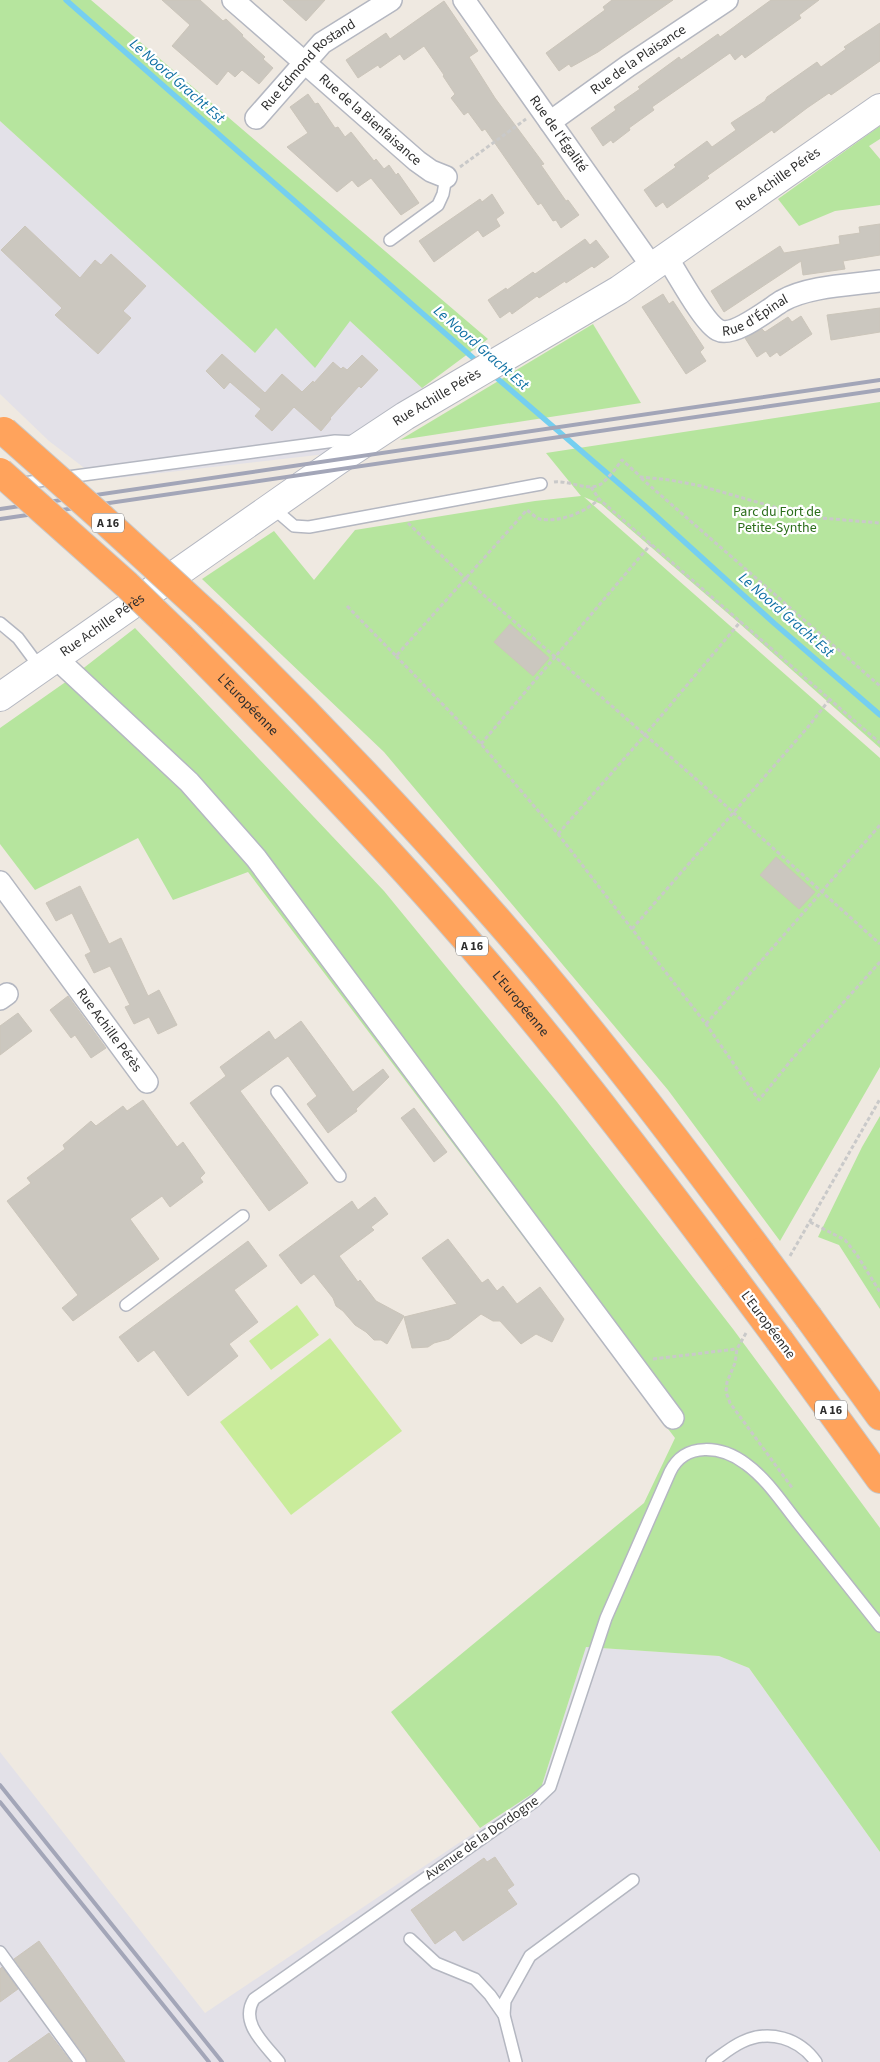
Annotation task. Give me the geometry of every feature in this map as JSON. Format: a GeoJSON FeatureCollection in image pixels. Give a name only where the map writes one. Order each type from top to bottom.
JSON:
{"type":"FeatureCollection","features":[{"type":"Feature","properties":{"kind":"highway","name":"A 16"},"geometry":{"type":"LineString","coordinates":[[1,429],[210,617],[348,754],[496,918],[634,1087],[760,1252],[880,1416]]}},
{"type":"Feature","properties":{"kind":"highway","name":"L'Européenne"},"geometry":{"type":"LineString","coordinates":[[0,472],[127,585],[181,637],[331,790],[474,949],[618,1124],[880,1479]]}},
{"type":"Feature","properties":{"kind":"street","name":"Rue de la Bienfaisance"},"geometry":{"type":"LineString","coordinates":[[233,0],[417,161],[431,171],[446,177]]}},
{"type":"Feature","properties":{"kind":"street","name":"Rue Edmond Rostand"},"geometry":{"type":"LineString","coordinates":[[256,118],[304,63],[328,39],[390,0]]}},
{"type":"Feature","properties":{"kind":"street","name":"Rue de l'Égalité"},"geometry":{"type":"LineString","coordinates":[[464,0],[545,115],[660,263]]}},
{"type":"Feature","properties":{"kind":"street","name":"Rue de la Plaisance"},"geometry":{"type":"LineString","coordinates":[[545,115],[634,61],[726,0]]}},
{"type":"Feature","properties":{"kind":"street","name":"Rue Achille Pérès"},"geometry":{"type":"LineString","coordinates":[[0,697],[405,416],[593,306],[660,263],[880,108]]}},
{"type":"Feature","properties":{"kind":"street","name":"Rue d'Épinal"},"geometry":{"type":"LineString","coordinates":[[660,263],[707,321],[718,330],[724,332],[736,330],[784,300],[798,294],[880,281]]}},
{"type":"Feature","properties":{"kind":"street"},"geometry":{"type":"LineString","coordinates":[[48,663],[193,786],[256,858],[673,1418]]}},
{"type":"Feature","properties":{"kind":"street","name":"Rue Achille Pérès"},"geometry":{"type":"LineString","coordinates":[[0,882],[147,1082]]}},
{"type":"Feature","properties":{"kind":"lane"},"geometry":{"type":"LineString","coordinates":[[390,240],[438,205],[443,194],[446,177]]}},
{"type":"Feature","properties":{"kind":"lane"},"geometry":{"type":"LineString","coordinates":[[0,486],[335,440],[364,444]]}},
{"type":"Feature","properties":{"kind":"lane"},"geometry":{"type":"LineString","coordinates":[[272,507],[289,523],[300,528],[541,484]]}},
{"type":"Feature","properties":{"kind":"lane"},"geometry":{"type":"LineString","coordinates":[[0,623],[48,663]]}},
{"type":"Feature","properties":{"kind":"lane"},"geometry":{"type":"LineString","coordinates":[[277,1092],[340,1176]]}},
{"type":"Feature","properties":{"kind":"lane"},"geometry":{"type":"LineString","coordinates":[[126,1305],[244,1216]]}},
{"type":"Feature","properties":{"kind":"lane","name":"Avenue de la Dordogne"},"geometry":{"type":"LineString","coordinates":[[279,2062],[251,2026],[249,2008],[254,1999],[534,1801],[550,1787],[606,1618],[673,1465],[687,1453],[709,1449],[717,1450],[737,1458],[752,1468],[772,1490],[880,1626]]}},
{"type":"Feature","properties":{"kind":"lane"},"geometry":{"type":"LineString","coordinates":[[516,2062],[504,2014],[505,2001],[530,1956],[633,1880]]}},
{"type":"Feature","properties":{"kind":"lane"},"geometry":{"type":"LineString","coordinates":[[410,1939],[436,1963],[475,1979],[504,2014]]}},
{"type":"Feature","properties":{"kind":"lane"},"geometry":{"type":"LineString","coordinates":[[0,1952],[80,2062]]}},
{"type":"Feature","properties":{"kind":"lane"},"geometry":{"type":"LineString","coordinates":[[712,2062],[741,2042],[764,2037],[782,2038],[795,2042],[807,2051],[816,2062]]}},
{"type":"Feature","properties":{"kind":"path"},"geometry":{"type":"LineString","coordinates":[[446,177],[545,115]]}},
{"type":"Feature","properties":{"kind":"path"},"geometry":{"type":"LineString","coordinates":[[541,484],[562,481],[591,487],[600,486],[622,460],[880,686]]}},
{"type":"Feature","properties":{"kind":"path"},"geometry":{"type":"LineString","coordinates":[[641,477],[701,486],[809,517],[880,523]]}},
{"type":"Feature","properties":{"kind":"path"},"geometry":{"type":"LineString","coordinates":[[591,487],[599,499],[880,743]]}},
{"type":"Feature","properties":{"kind":"path"},"geometry":{"type":"LineString","coordinates":[[396,656],[527,510],[538,519],[547,520],[586,510],[599,499]]}},
{"type":"Feature","properties":{"kind":"path"},"geometry":{"type":"LineString","coordinates":[[394,510],[466,579],[734,813],[880,944]]}},
{"type":"Feature","properties":{"kind":"path"},"geometry":{"type":"LineString","coordinates":[[481,744],[651,544]]}},
{"type":"Feature","properties":{"kind":"path"},"geometry":{"type":"LineString","coordinates":[[347,606],[481,744],[558,834],[706,1024],[759,1100],[793,1058],[880,962]]}},
{"type":"Feature","properties":{"kind":"path"},"geometry":{"type":"LineString","coordinates":[[558,834],[741,621]]}},
{"type":"Feature","properties":{"kind":"path"},"geometry":{"type":"LineString","coordinates":[[632,929],[734,813],[830,699]]}},
{"type":"Feature","properties":{"kind":"path"},"geometry":{"type":"LineString","coordinates":[[706,1024],[880,825]]}},
{"type":"Feature","properties":{"kind":"path"},"geometry":{"type":"LineString","coordinates":[[880,1099],[810,1222],[845,1240],[880,1292]]}},
{"type":"Feature","properties":{"kind":"path"},"geometry":{"type":"LineString","coordinates":[[631,1361],[737,1349],[735,1363],[726,1386],[730,1403],[798,1496]]}},
{"type":"Feature","properties":{"kind":"shaded area"},"geometry":{"type":"Polygon","coordinates":[[[0,121],[255,353],[276,327],[350,321],[422,388],[326,454],[100,480],[49,441],[0,394],[0,121]]]}},
{"type":"Feature","properties":{"kind":"shaded area"},"geometry":{"type":"Polygon","coordinates":[[[586,1647],[719,1656],[749,1668],[880,1852],[880,2062],[0,2062],[0,1752],[205,2013],[541,1788],[586,1647]]]}},
{"type":"Feature","properties":{"kind":"green space"},"geometry":{"type":"Polygon","coordinates":[[[0,0],[91,0],[488,339],[422,388],[350,321],[315,368],[276,328],[255,353],[0,121],[0,0]]]}},
{"type":"Feature","properties":{"kind":"green space"},"geometry":{"type":"Polygon","coordinates":[[[880,126],[880,139],[869,146],[880,159],[880,205],[835,211],[799,226],[778,199],[880,126]]]}},
{"type":"Feature","properties":{"kind":"green space"},"geometry":{"type":"Polygon","coordinates":[[[593,324],[641,403],[400,440],[593,324]]]}},
{"type":"Feature","properties":{"kind":"green space","name":"Parc du Fort de Petite-Synthe"},"geometry":{"type":"Polygon","coordinates":[[[880,402],[880,748],[601,504],[584,497],[880,758],[880,1067],[780,1241],[668,1090],[384,752],[202,579],[274,531],[314,580],[355,530],[535,501],[581,496],[546,453],[880,402]]]}},
{"type":"Feature","properties":{"kind":"green space"},"geometry":{"type":"Polygon","coordinates":[[[135,628],[384,891],[557,1102],[733,1329],[880,1528],[880,1852],[749,1668],[719,1656],[586,1647],[541,1788],[480,1828],[391,1712],[644,1503],[675,1438],[248,872],[173,900],[138,838],[35,890],[0,844],[0,728],[67,681],[135,628]]]}},
{"type":"Feature","properties":{"kind":"green space"},"geometry":{"type":"Polygon","coordinates":[[[880,1116],[880,1309],[839,1245],[818,1237],[862,1147],[880,1116]]]}},
{"type":"Feature","properties":{"kind":"green space"},"geometry":{"type":"Polygon","coordinates":[[[297,1305],[319,1335],[271,1370],[249,1341],[297,1305]]]}},
{"type":"Feature","properties":{"kind":"green space"},"geometry":{"type":"Polygon","coordinates":[[[330,1338],[402,1431],[291,1515],[220,1422],[330,1338]]]}},
{"type":"Feature","properties":{"kind":"building"},"geometry":{"type":"Polygon","coordinates":[[[162,0],[200,0],[223,21],[226,19],[265,57],[263,59],[273,68],[259,84],[242,70],[235,77],[228,71],[217,85],[172,46],[190,25],[162,0]]]}},
{"type":"Feature","properties":{"kind":"building"},"geometry":{"type":"Polygon","coordinates":[[[283,0],[325,0],[306,21],[283,0]]]}},
{"type":"Feature","properties":{"kind":"building"},"geometry":{"type":"Polygon","coordinates":[[[612,0],[673,0],[598,52],[571,67],[569,64],[559,71],[546,53],[605,10],[603,7],[612,0]]]}},
{"type":"Feature","properties":{"kind":"building"},"geometry":{"type":"Polygon","coordinates":[[[771,0],[819,0],[799,15],[801,18],[745,58],[742,54],[735,60],[730,53],[652,107],[654,110],[629,128],[630,130],[613,143],[611,140],[603,146],[591,128],[616,110],[614,107],[640,89],[638,87],[679,57],[681,60],[718,34],[720,37],[771,0]]]}},
{"type":"Feature","properties":{"kind":"building"},"geometry":{"type":"Polygon","coordinates":[[[444,1],[478,51],[469,57],[495,98],[544,164],[541,165],[566,201],[568,200],[579,215],[561,228],[556,220],[553,221],[541,203],[538,205],[485,129],[482,131],[468,112],[464,115],[451,98],[455,94],[424,46],[404,60],[400,54],[380,68],[378,65],[358,78],[346,60],[386,33],[390,39],[444,1]]]}},
{"type":"Feature","properties":{"kind":"building"},"geometry":{"type":"Polygon","coordinates":[[[880,23],[880,61],[831,95],[829,93],[774,133],[772,130],[707,176],[709,178],[667,208],[663,202],[656,207],[644,190],[676,167],[674,165],[707,141],[712,147],[736,130],[731,123],[765,101],[767,97],[817,62],[821,67],[846,49],[844,47],[880,23]]]}},
{"type":"Feature","properties":{"kind":"building"},"geometry":{"type":"Polygon","coordinates":[[[308,94],[315,104],[318,103],[335,128],[338,127],[345,137],[351,132],[374,161],[376,159],[384,169],[389,165],[396,175],[398,173],[419,203],[401,215],[371,178],[358,187],[352,180],[337,192],[287,147],[308,133],[290,107],[308,94]]]}},
{"type":"Feature","properties":{"kind":"building"},"geometry":{"type":"Polygon","coordinates":[[[492,194],[504,213],[496,219],[500,226],[483,237],[478,230],[434,262],[419,241],[480,199],[482,202],[492,194]]]}},
{"type":"Feature","properties":{"kind":"building"},"geometry":{"type":"Polygon","coordinates":[[[880,224],[880,255],[843,261],[845,269],[803,275],[801,261],[724,312],[711,291],[780,246],[784,253],[840,244],[839,236],[860,233],[859,227],[880,224]]]}},
{"type":"Feature","properties":{"kind":"building"},"geometry":{"type":"Polygon","coordinates":[[[25,226],[80,278],[95,260],[101,265],[111,254],[146,286],[123,311],[131,318],[98,354],[55,315],[62,308],[1,250],[25,226]]]}},
{"type":"Feature","properties":{"kind":"building"},"geometry":{"type":"Polygon","coordinates":[[[585,239],[590,245],[596,240],[609,257],[594,268],[592,266],[539,298],[537,296],[512,314],[510,311],[500,318],[488,300],[506,288],[507,290],[533,272],[535,274],[585,239]]]}},
{"type":"Feature","properties":{"kind":"building"},"geometry":{"type":"Polygon","coordinates":[[[663,294],[669,304],[673,301],[704,348],[700,352],[706,361],[686,374],[642,307],[663,294]]]}},
{"type":"Feature","properties":{"kind":"building"},"geometry":{"type":"Polygon","coordinates":[[[880,308],[880,332],[831,340],[827,315],[880,308]]]}},
{"type":"Feature","properties":{"kind":"building"},"geometry":{"type":"Polygon","coordinates":[[[801,316],[812,334],[780,356],[777,352],[770,357],[766,351],[757,357],[745,338],[762,329],[765,332],[788,317],[792,322],[801,316]]]}},
{"type":"Feature","properties":{"kind":"building"},"geometry":{"type":"Polygon","coordinates":[[[222,354],[265,393],[282,374],[302,392],[313,381],[314,383],[333,362],[341,369],[343,367],[347,370],[362,355],[378,370],[361,388],[359,386],[330,418],[321,431],[294,407],[272,431],[255,416],[261,409],[230,382],[224,389],[206,371],[222,354]]]}},
{"type":"Feature","properties":{"kind":"building"},"geometry":{"type":"Polygon","coordinates":[[[510,624],[549,658],[533,676],[494,642],[510,624]]]}},
{"type":"Feature","properties":{"kind":"building"},"geometry":{"type":"Polygon","coordinates":[[[776,857],[815,892],[799,909],[760,875],[776,857]]]}},
{"type":"Feature","properties":{"kind":"building"},"geometry":{"type":"Polygon","coordinates":[[[80,886],[109,944],[121,938],[148,996],[159,990],[177,1025],[158,1034],[149,1017],[134,1024],[125,1007],[130,1005],[110,966],[94,973],[85,955],[91,952],[72,913],[56,921],[46,903],[80,886]]]}},
{"type":"Feature","properties":{"kind":"building"},"geometry":{"type":"Polygon","coordinates":[[[68,996],[106,1048],[91,1058],[75,1035],[71,1038],[50,1010],[68,996]]]}},
{"type":"Feature","properties":{"kind":"building"},"geometry":{"type":"Polygon","coordinates":[[[18,1013],[32,1031],[0,1055],[0,1026],[18,1013]]]}},
{"type":"Feature","properties":{"kind":"building"},"geometry":{"type":"Polygon","coordinates":[[[301,1021],[353,1092],[383,1069],[389,1077],[356,1109],[357,1111],[328,1133],[307,1104],[317,1096],[288,1056],[240,1091],[308,1183],[269,1211],[190,1103],[226,1076],[220,1067],[269,1031],[275,1040],[301,1021]]]}},
{"type":"Feature","properties":{"kind":"building"},"geometry":{"type":"Polygon","coordinates":[[[143,1100],[177,1147],[183,1142],[205,1173],[200,1178],[203,1182],[170,1207],[162,1196],[130,1219],[159,1259],[73,1321],[62,1308],[78,1295],[7,1201],[31,1183],[27,1178],[65,1149],[63,1145],[91,1121],[96,1126],[123,1106],[127,1111],[143,1100]]]}},
{"type":"Feature","properties":{"kind":"building"},"geometry":{"type":"Polygon","coordinates":[[[414,1108],[447,1152],[434,1162],[401,1118],[414,1108]]]}},
{"type":"Feature","properties":{"kind":"building"},"geometry":{"type":"Polygon","coordinates":[[[375,1197],[388,1214],[371,1227],[374,1230],[339,1256],[358,1282],[360,1280],[376,1301],[404,1316],[387,1344],[381,1340],[374,1340],[355,1325],[336,1306],[333,1298],[314,1274],[301,1284],[279,1255],[352,1201],[358,1210],[375,1197]]]}},
{"type":"Feature","properties":{"kind":"building"},"geometry":{"type":"Polygon","coordinates":[[[448,1239],[482,1283],[488,1279],[497,1291],[503,1286],[517,1304],[540,1287],[564,1319],[552,1342],[536,1334],[521,1344],[500,1321],[493,1321],[481,1314],[449,1339],[434,1343],[428,1347],[412,1348],[404,1317],[457,1304],[422,1258],[448,1239]]]}},
{"type":"Feature","properties":{"kind":"building"},"geometry":{"type":"Polygon","coordinates":[[[248,1241],[267,1266],[234,1290],[258,1322],[229,1344],[238,1356],[188,1396],[154,1350],[138,1362],[119,1337],[248,1241]]]}},
{"type":"Feature","properties":{"kind":"building"},"geometry":{"type":"Polygon","coordinates":[[[495,1857],[514,1885],[507,1890],[517,1904],[463,1941],[455,1930],[435,1944],[411,1910],[484,1858],[487,1862],[495,1857]]]}},
{"type":"Feature","properties":{"kind":"building"},"geometry":{"type":"Polygon","coordinates":[[[39,1941],[125,2062],[87,2062],[14,1959],[39,1941]]]}},
{"type":"Feature","properties":{"kind":"building"},"geometry":{"type":"Polygon","coordinates":[[[2,1967],[18,1989],[0,2002],[0,1969],[2,1967]]]}},
{"type":"Feature","properties":{"kind":"building"},"geometry":{"type":"Polygon","coordinates":[[[49,2033],[71,2062],[8,2062],[49,2033]]]}},
{"type":"Feature","properties":{"kind":"waterway","name":"Le Noord Gracht Est"},"geometry":{"type":"LineString","coordinates":[[66,0],[480,364]]}},
{"type":"Feature","properties":{"kind":"waterway","name":"Le Noord Gracht Est"},"geometry":{"type":"LineString","coordinates":[[491,373],[645,506],[775,624],[880,715]]}},
{"type":"Feature","properties":{"kind":"railway"},"geometry":{"type":"LineString","coordinates":[[0,509],[880,380]]}},
{"type":"Feature","properties":{"kind":"railway"},"geometry":{"type":"LineString","coordinates":[[0,519],[880,390]]}},
{"type":"Feature","properties":{"kind":"railway"},"geometry":{"type":"LineString","coordinates":[[0,1785],[222,2062]]}},
{"type":"Feature","properties":{"kind":"railway"},"geometry":{"type":"LineString","coordinates":[[0,1802],[209,2062]]}}]}
